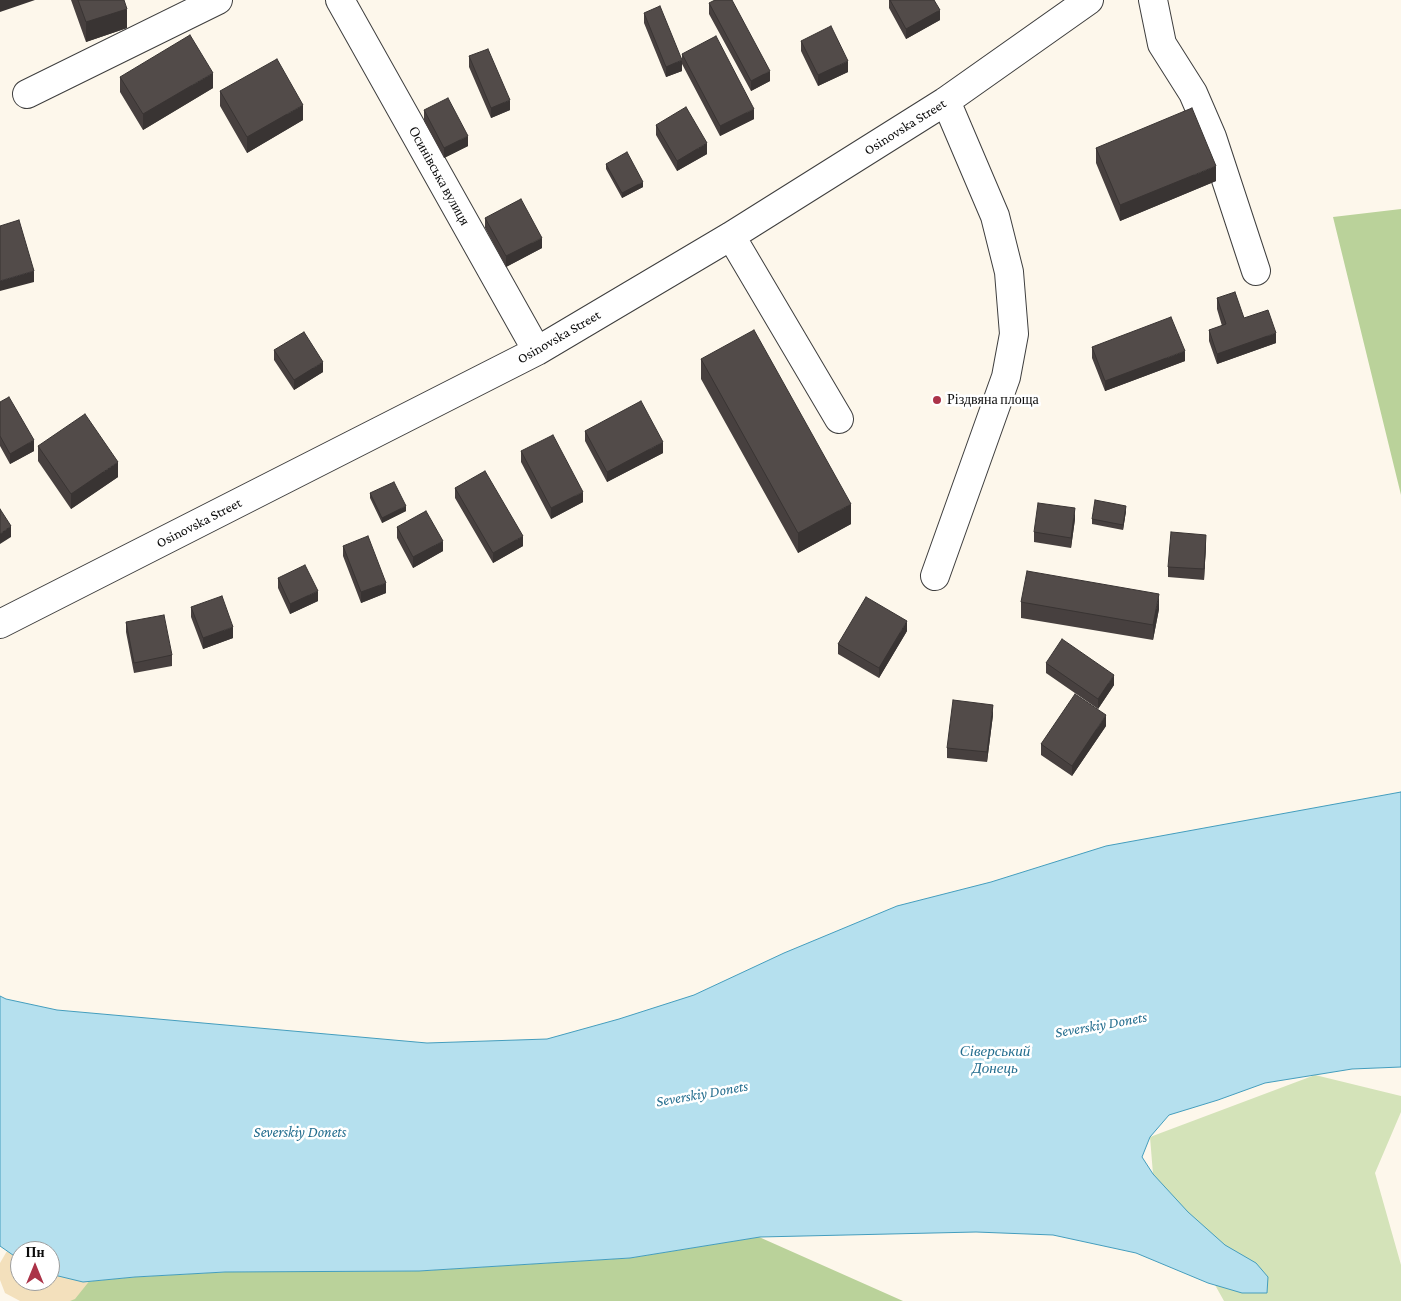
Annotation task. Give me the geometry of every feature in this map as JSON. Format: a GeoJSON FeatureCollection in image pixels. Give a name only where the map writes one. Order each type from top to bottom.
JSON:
{"type":"FeatureCollection","features":[{"type":"Feature","properties":{"kind":"street"},"geometry":{"type":"LineString","coordinates":[[27,94],[218,0]]}},
{"type":"Feature","properties":{"kind":"street","name":"Осинівська вулиця"},"geometry":{"type":"LineString","coordinates":[[340,0],[538,351]]}},
{"type":"Feature","properties":{"kind":"street","name":"Osinovska Street"},"geometry":{"type":"LineString","coordinates":[[0,624],[538,351],[731,236],[946,101],[1089,0]]}},
{"type":"Feature","properties":{"kind":"street"},"geometry":{"type":"LineString","coordinates":[[1153,0],[1162,44],[1193,93],[1212,137],[1256,271]]}},
{"type":"Feature","properties":{"kind":"street"},"geometry":{"type":"LineString","coordinates":[[935,576],[1006,377],[1014,334],[1008,272],[995,216],[946,101]]}},
{"type":"Feature","properties":{"kind":"street"},"geometry":{"type":"LineString","coordinates":[[731,236],[840,419]]}},
{"type":"Feature","properties":{"kind":"green space"},"geometry":{"type":"Polygon","coordinates":[[[1401,209],[1401,495],[1333,217],[1401,209]]]}},
{"type":"Feature","properties":{"kind":"green space"},"geometry":{"type":"Polygon","coordinates":[[[1315,1075],[1401,1096],[1401,1112],[1375,1173],[1401,1265],[1401,1301],[1224,1301],[1153,1174],[1150,1137],[1315,1075]]]}},
{"type":"Feature","properties":{"kind":"green space"},"geometry":{"type":"Polygon","coordinates":[[[759,1237],[903,1301],[43,1301],[83,1282],[135,1277],[225,1272],[419,1271],[630,1258],[759,1237]]]}},
{"type":"Feature","properties":{"kind":"sand"},"geometry":{"type":"Polygon","coordinates":[[[10,1246],[10,1291],[60,1291],[60,1258],[95,1274],[75,1299],[70,1301],[20,1301],[5,1293],[0,1280],[0,1263],[10,1246]]]}},
{"type":"Feature","properties":{"kind":"water","name":"Сіверський Донець"},"geometry":{"type":"Polygon","coordinates":[[[1401,792],[1401,1067],[1352,1069],[1265,1083],[1169,1115],[1150,1137],[1142,1157],[1153,1174],[1188,1212],[1225,1245],[1256,1263],[1268,1277],[1267,1293],[1242,1293],[1208,1283],[1136,1253],[1053,1235],[976,1232],[760,1237],[630,1258],[419,1271],[225,1272],[83,1282],[60,1276],[60,1241],[10,1241],[10,1253],[0,1246],[0,996],[57,1010],[427,1043],[547,1039],[694,995],[784,953],[897,906],[991,882],[1106,846],[1401,792]]]}},
{"type":"Feature","properties":{"kind":"building"},"geometry":{"type":"Polygon","coordinates":[[[78,0],[124,0],[127,9],[86,22],[78,0]]]}},
{"type":"Feature","properties":{"kind":"building"},"geometry":{"type":"Polygon","coordinates":[[[715,0],[732,0],[770,71],[751,81],[709,3],[715,0]]]}},
{"type":"Feature","properties":{"kind":"building"},"geometry":{"type":"Polygon","coordinates":[[[890,0],[934,0],[940,10],[906,29],[890,0]]]}},
{"type":"Feature","properties":{"kind":"building"},"geometry":{"type":"Polygon","coordinates":[[[660,6],[682,60],[666,67],[644,13],[660,6]]]}},
{"type":"Feature","properties":{"kind":"building"},"geometry":{"type":"Polygon","coordinates":[[[831,26],[848,61],[818,75],[801,41],[831,26]]]}},
{"type":"Feature","properties":{"kind":"building"},"geometry":{"type":"Polygon","coordinates":[[[190,35],[213,73],[143,114],[120,77],[190,35]]]}},
{"type":"Feature","properties":{"kind":"building"},"geometry":{"type":"Polygon","coordinates":[[[716,36],[754,109],[720,126],[682,54],[716,36]]]}},
{"type":"Feature","properties":{"kind":"building"},"geometry":{"type":"Polygon","coordinates":[[[488,49],[510,100],[491,108],[469,56],[488,49]]]}},
{"type":"Feature","properties":{"kind":"building"},"geometry":{"type":"Polygon","coordinates":[[[277,59],[303,105],[247,137],[220,91],[277,59]]]}},
{"type":"Feature","properties":{"kind":"building"},"geometry":{"type":"Polygon","coordinates":[[[448,98],[468,136],[444,148],[424,110],[448,98]]]}},
{"type":"Feature","properties":{"kind":"building"},"geometry":{"type":"Polygon","coordinates":[[[686,107],[707,143],[677,161],[656,125],[686,107]]]}},
{"type":"Feature","properties":{"kind":"building"},"geometry":{"type":"Polygon","coordinates":[[[1192,108],[1216,166],[1120,205],[1096,148],[1192,108]]]}},
{"type":"Feature","properties":{"kind":"building"},"geometry":{"type":"Polygon","coordinates":[[[627,152],[643,182],[622,193],[606,164],[627,152]]]}},
{"type":"Feature","properties":{"kind":"building"},"geometry":{"type":"Polygon","coordinates":[[[521,199],[542,238],[506,256],[485,218],[521,199]]]}},
{"type":"Feature","properties":{"kind":"building"},"geometry":{"type":"Polygon","coordinates":[[[19,220],[34,271],[0,281],[0,226],[19,220]]]}},
{"type":"Feature","properties":{"kind":"building"},"geometry":{"type":"Polygon","coordinates":[[[1235,292],[1244,318],[1268,310],[1276,333],[1217,354],[1209,330],[1226,324],[1217,298],[1235,292]]]}},
{"type":"Feature","properties":{"kind":"building"},"geometry":{"type":"Polygon","coordinates":[[[1171,317],[1185,351],[1105,381],[1092,347],[1171,317]]]}},
{"type":"Feature","properties":{"kind":"building"},"geometry":{"type":"Polygon","coordinates":[[[754,330],[851,504],[798,533],[701,359],[754,330]]]}},
{"type":"Feature","properties":{"kind":"building"},"geometry":{"type":"Polygon","coordinates":[[[304,332],[323,362],[294,380],[274,350],[304,332]]]}},
{"type":"Feature","properties":{"kind":"building"},"geometry":{"type":"Polygon","coordinates":[[[9,397],[34,440],[10,454],[0,436],[0,402],[9,397]]]}},
{"type":"Feature","properties":{"kind":"building"},"geometry":{"type":"Polygon","coordinates":[[[641,401],[663,442],[607,472],[585,431],[641,401]]]}},
{"type":"Feature","properties":{"kind":"building"},"geometry":{"type":"Polygon","coordinates":[[[85,414],[118,462],[71,494],[38,446],[85,414]]]}},
{"type":"Feature","properties":{"kind":"building"},"geometry":{"type":"Polygon","coordinates":[[[553,435],[583,492],[551,508],[521,451],[553,435]]]}},
{"type":"Feature","properties":{"kind":"building"},"geometry":{"type":"Polygon","coordinates":[[[485,471],[523,536],[493,553],[455,488],[485,471]]]}},
{"type":"Feature","properties":{"kind":"building"},"geometry":{"type":"Polygon","coordinates":[[[394,482],[406,506],[382,518],[370,493],[394,482]]]}},
{"type":"Feature","properties":{"kind":"building"},"geometry":{"type":"Polygon","coordinates":[[[1095,500],[1126,506],[1123,525],[1092,519],[1095,500]]]}},
{"type":"Feature","properties":{"kind":"building"},"geometry":{"type":"Polygon","coordinates":[[[1038,503],[1075,508],[1071,538],[1034,532],[1038,503]]]}},
{"type":"Feature","properties":{"kind":"building"},"geometry":{"type":"Polygon","coordinates":[[[0,509],[11,526],[0,534],[0,509]]]}},
{"type":"Feature","properties":{"kind":"building"},"geometry":{"type":"Polygon","coordinates":[[[426,511],[443,541],[413,557],[397,527],[426,511]]]}},
{"type":"Feature","properties":{"kind":"building"},"geometry":{"type":"Polygon","coordinates":[[[1171,532],[1206,535],[1204,569],[1168,567],[1171,532]]]}},
{"type":"Feature","properties":{"kind":"building"},"geometry":{"type":"Polygon","coordinates":[[[368,536],[386,583],[361,592],[343,546],[368,536]]]}},
{"type":"Feature","properties":{"kind":"building"},"geometry":{"type":"Polygon","coordinates":[[[305,565],[318,591],[290,604],[278,578],[305,565]]]}},
{"type":"Feature","properties":{"kind":"building"},"geometry":{"type":"Polygon","coordinates":[[[1027,571],[1159,594],[1153,625],[1021,602],[1027,571]]]}},
{"type":"Feature","properties":{"kind":"building"},"geometry":{"type":"Polygon","coordinates":[[[222,596],[233,627],[203,638],[191,607],[222,596]]]}},
{"type":"Feature","properties":{"kind":"building"},"geometry":{"type":"Polygon","coordinates":[[[866,597],[907,621],[879,668],[838,644],[866,597]]]}},
{"type":"Feature","properties":{"kind":"building"},"geometry":{"type":"Polygon","coordinates":[[[164,615],[172,655],[134,663],[126,622],[164,615]]]}},
{"type":"Feature","properties":{"kind":"building"},"geometry":{"type":"Polygon","coordinates":[[[1062,639],[1114,675],[1098,699],[1046,663],[1062,639]]]}},
{"type":"Feature","properties":{"kind":"building"},"geometry":{"type":"Polygon","coordinates":[[[1075,694],[1106,715],[1072,766],[1041,744],[1075,694]]]}},
{"type":"Feature","properties":{"kind":"building"},"geometry":{"type":"Polygon","coordinates":[[[953,700],[993,705],[987,752],[947,748],[953,700]]]}},
{"type":"Feature","properties":{"kind":"place","name":"Різдвяна площа"},"geometry":{"type":"Point","coordinates":[937,400]}},
{"type":"Feature","properties":{"kind":"water label","name":"Severskiy Donets"},"geometry":{"type":"Point","coordinates":[1101,1025]}},
{"type":"Feature","properties":{"kind":"water label","name":"Severskiy Donets"},"geometry":{"type":"Point","coordinates":[702,1094]}},
{"type":"Feature","properties":{"kind":"water label","name":"Severskiy Donets"},"geometry":{"type":"Point","coordinates":[300,1132]}}]}
